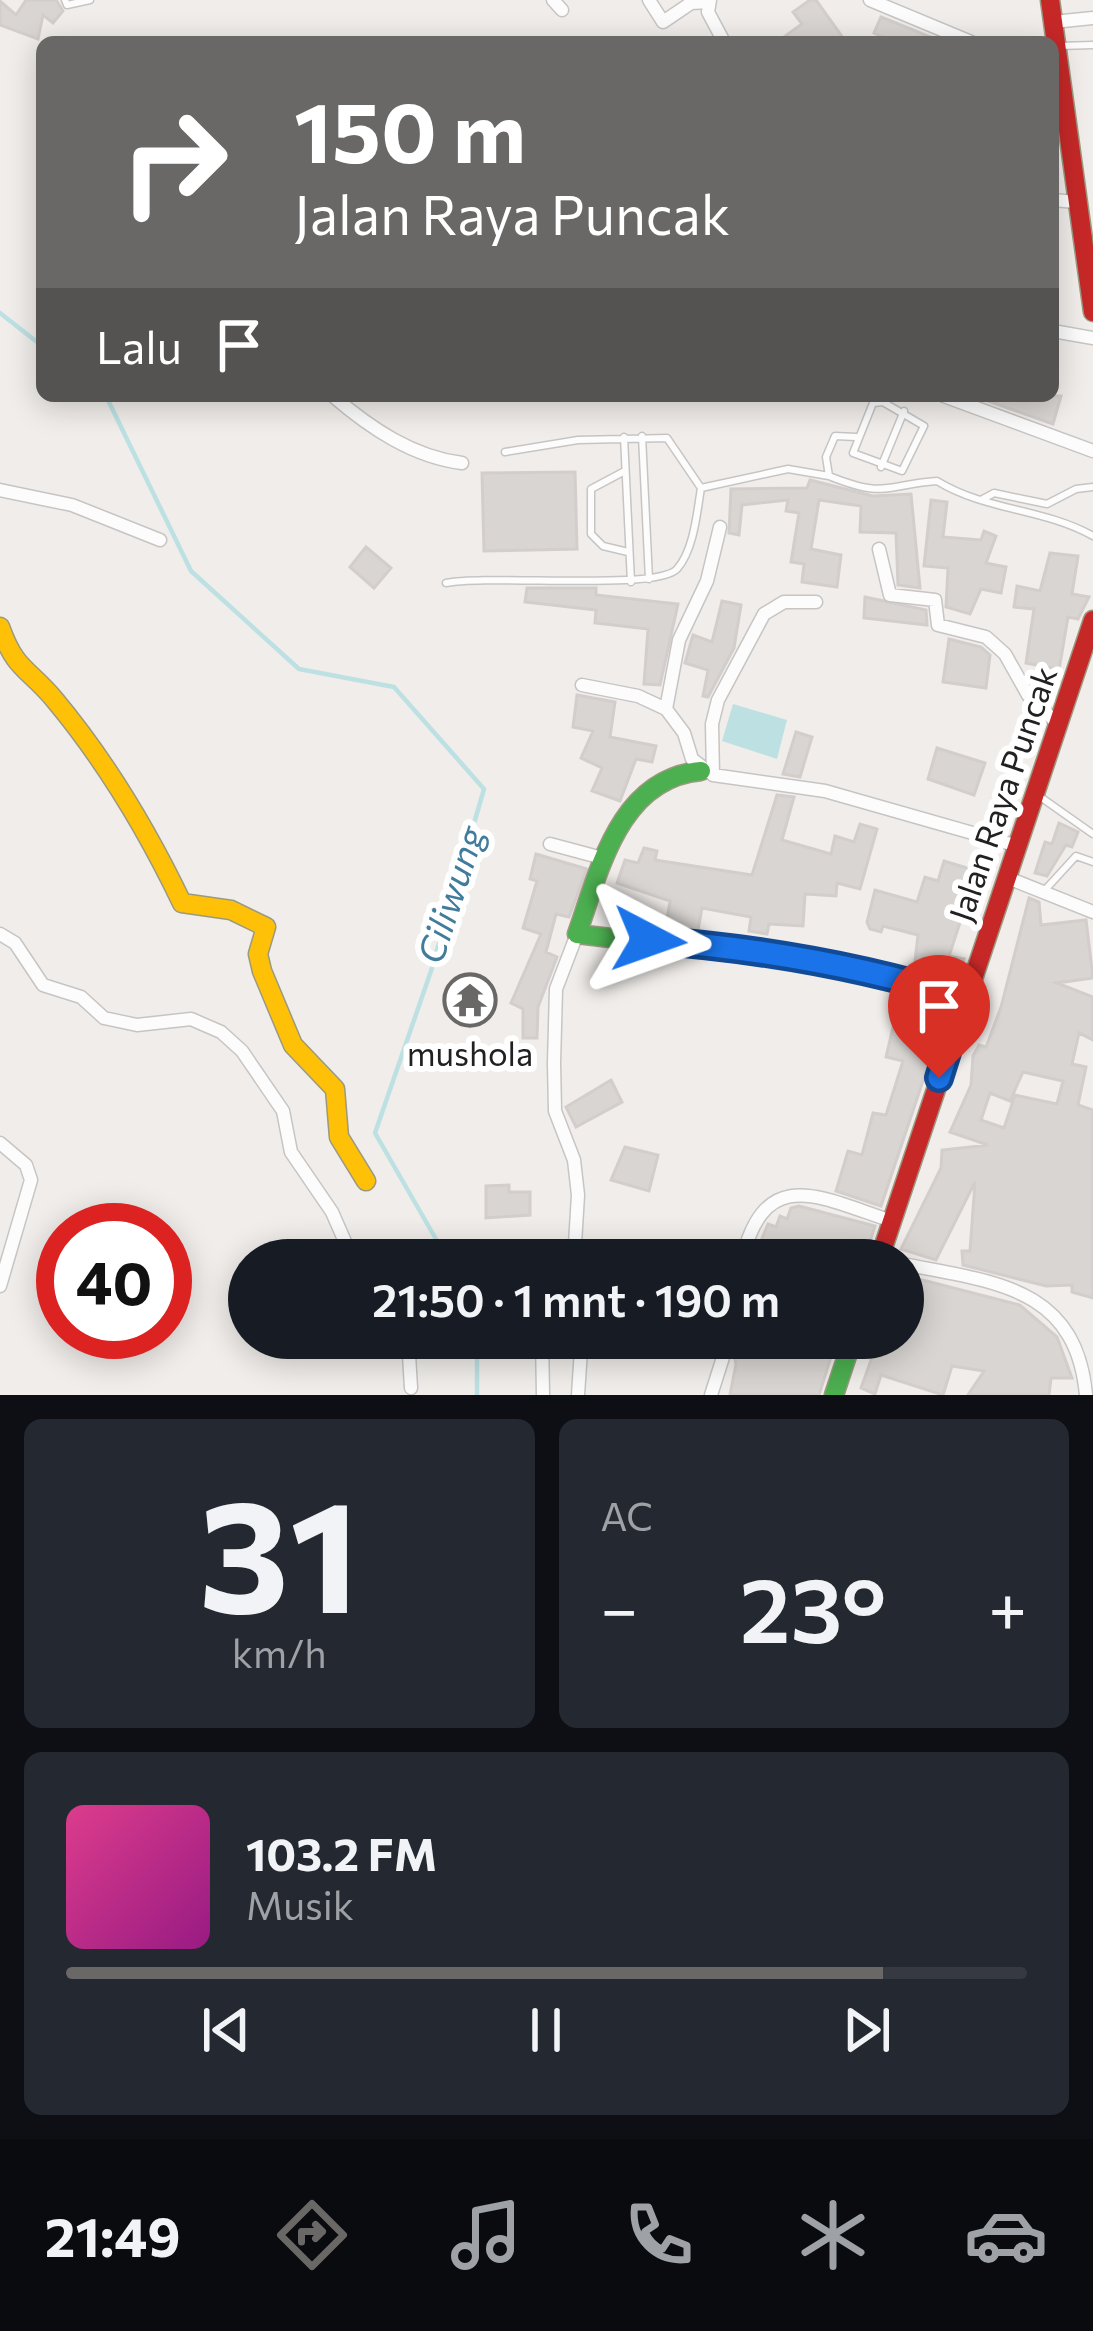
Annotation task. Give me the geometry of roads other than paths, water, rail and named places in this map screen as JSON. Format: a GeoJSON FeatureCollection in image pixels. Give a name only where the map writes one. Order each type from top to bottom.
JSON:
{"type":"FeatureCollection","features":[{"type":"Feature","properties":{"kind":"main road"},"geometry":{"type":"LineString","coordinates":[[1050,0],[1055,36]]}},
{"type":"Feature","properties":{"kind":"main road"},"geometry":{"type":"LineString","coordinates":[[1059,94],[1093,312]]}},
{"type":"Feature","properties":{"kind":"main road","name":"Jalan Raya Puncak"},"geometry":{"type":"LineString","coordinates":[[886,1239],[1093,620]]}},
{"type":"Feature","properties":{"kind":"main road"},"geometry":{"type":"LineString","coordinates":[[0,627],[12,661],[52,697],[150,837],[182,903],[231,910],[266,927],[258,955],[262,971],[293,1045],[335,1089],[340,1137],[365,1180]]}},
{"type":"Feature","properties":{"kind":"main road"},"geometry":{"type":"LineString","coordinates":[[707,773],[651,785],[606,859],[577,934],[723,946],[894,976],[964,998]]}},
{"type":"Feature","properties":{"kind":"main road"},"geometry":{"type":"LineString","coordinates":[[834,1395],[846,1359]]}},
{"type":"Feature","properties":{"kind":"street"},"geometry":{"type":"LineString","coordinates":[[649,0],[663,22],[691,3],[710,1],[711,21],[720,36]]}},
{"type":"Feature","properties":{"kind":"street"},"geometry":{"type":"LineString","coordinates":[[870,0],[957,36]]}},
{"type":"Feature","properties":{"kind":"street"},"geometry":{"type":"LineString","coordinates":[[1053,22],[1093,18]]}},
{"type":"Feature","properties":{"kind":"street"},"geometry":{"type":"LineString","coordinates":[[1059,201],[1076,202]]}},
{"type":"Feature","properties":{"kind":"street"},"geometry":{"type":"LineString","coordinates":[[1059,332],[1093,338]]}},
{"type":"Feature","properties":{"kind":"street"},"geometry":{"type":"LineString","coordinates":[[341,402],[381,434],[435,459],[462,463]]}},
{"type":"Feature","properties":{"kind":"street"},"geometry":{"type":"LineString","coordinates":[[960,402],[1093,451]]}},
{"type":"Feature","properties":{"kind":"street"},"geometry":{"type":"LineString","coordinates":[[0,490],[72,505],[160,540]]}},
{"type":"Feature","properties":{"kind":"street"},"geometry":{"type":"LineString","coordinates":[[666,709],[679,640],[707,580],[720,526]]}},
{"type":"Feature","properties":{"kind":"street"},"geometry":{"type":"LineString","coordinates":[[879,549],[890,595],[925,595],[935,600],[938,625],[947,631],[986,637],[1005,654],[1028,695],[1059,725]]}},
{"type":"Feature","properties":{"kind":"street"},"geometry":{"type":"LineString","coordinates":[[707,773],[718,700],[764,614],[784,602],[816,602]]}},
{"type":"Feature","properties":{"kind":"street"},"geometry":{"type":"LineString","coordinates":[[582,685],[638,696],[666,709],[707,773],[825,791],[1018,845]]}},
{"type":"Feature","properties":{"kind":"street"},"geometry":{"type":"LineString","coordinates":[[550,844],[606,859]]}},
{"type":"Feature","properties":{"kind":"street"},"geometry":{"type":"LineString","coordinates":[[1007,878],[1093,912]]}},
{"type":"Feature","properties":{"kind":"street"},"geometry":{"type":"LineString","coordinates":[[0,934],[15,943],[43,985],[82,997],[104,1018],[137,1024],[191,1019],[220,1032],[242,1051],[283,1111],[291,1152],[332,1212],[344,1239]]}},
{"type":"Feature","properties":{"kind":"street"},"geometry":{"type":"LineString","coordinates":[[575,1239],[574,1160],[555,1111],[554,1063],[556,989],[577,934]]}},
{"type":"Feature","properties":{"kind":"street"},"geometry":{"type":"LineString","coordinates":[[0,1143],[30,1172],[6,1247],[0,1286]]}},
{"type":"Feature","properties":{"kind":"street"},"geometry":{"type":"LineString","coordinates":[[749,1239],[756,1217],[787,1195],[811,1195],[892,1221]]}},
{"type":"Feature","properties":{"kind":"street"},"geometry":{"type":"LineString","coordinates":[[924,1268],[973,1278],[1050,1307],[1073,1346],[1086,1395]]}},
{"type":"Feature","properties":{"kind":"street"},"geometry":{"type":"LineString","coordinates":[[409,1359],[411,1388]]}},
{"type":"Feature","properties":{"kind":"street"},"geometry":{"type":"LineString","coordinates":[[542,1359],[543,1395]]}},
{"type":"Feature","properties":{"kind":"street"},"geometry":{"type":"LineString","coordinates":[[578,1395],[580,1359]]}},
{"type":"Feature","properties":{"kind":"street"},"geometry":{"type":"LineString","coordinates":[[711,1395],[722,1359]]}},
{"type":"Feature","properties":{"kind":"lane"},"geometry":{"type":"LineString","coordinates":[[65,0],[67,5],[91,0]]}},
{"type":"Feature","properties":{"kind":"lane"},"geometry":{"type":"LineString","coordinates":[[1059,46],[1093,45]]}},
{"type":"Feature","properties":{"kind":"lane"},"geometry":{"type":"LineString","coordinates":[[1072,175],[1093,178]]}},
{"type":"Feature","properties":{"kind":"lane"},"geometry":{"type":"LineString","coordinates":[[878,402],[873,403],[856,437],[853,453],[902,471],[924,426],[885,402]]}},
{"type":"Feature","properties":{"kind":"lane"},"geometry":{"type":"LineString","coordinates":[[881,467],[904,411]]}},
{"type":"Feature","properties":{"kind":"lane"},"geometry":{"type":"LineString","coordinates":[[624,436],[631,582]]}},
{"type":"Feature","properties":{"kind":"lane"},"geometry":{"type":"LineString","coordinates":[[446,583],[477,576],[631,582],[677,569],[701,488],[679,448],[667,438],[624,436],[505,452]]}},
{"type":"Feature","properties":{"kind":"lane"},"geometry":{"type":"LineString","coordinates":[[642,436],[649,579]]}},
{"type":"Feature","properties":{"kind":"lane"},"geometry":{"type":"LineString","coordinates":[[829,476],[826,457],[835,436],[856,437]]}},
{"type":"Feature","properties":{"kind":"lane"},"geometry":{"type":"LineString","coordinates":[[625,469],[591,489],[591,534],[603,546],[628,552]]}},
{"type":"Feature","properties":{"kind":"lane"},"geometry":{"type":"LineString","coordinates":[[701,488],[788,469],[829,476],[864,490],[902,490],[937,481],[978,502],[1062,518],[1093,536]]}},
{"type":"Feature","properties":{"kind":"lane"},"geometry":{"type":"LineString","coordinates":[[978,502],[994,493],[1047,504],[1076,489],[1093,487]]}},
{"type":"Feature","properties":{"kind":"lane"},"geometry":{"type":"LineString","coordinates":[[1036,794],[1093,834]]}},
{"type":"Feature","properties":{"kind":"lane"},"geometry":{"type":"LineString","coordinates":[[1043,891],[1076,856],[1093,862]]}},
{"type":"Feature","properties":{"kind":"water"},"geometry":{"type":"Polygon","coordinates":[[[733,704],[787,720],[777,759],[722,741],[733,704]]]}},
{"type":"Feature","properties":{"kind":"waterway","name":"Ciliwung"},"geometry":{"type":"LineString","coordinates":[[0,313],[36,341]]}},
{"type":"Feature","properties":{"kind":"waterway","name":"Ciliwung"},"geometry":{"type":"LineString","coordinates":[[109,402],[191,571],[299,669],[394,687],[484,789],[431,971],[375,1133],[436,1239]]}},
{"type":"Feature","properties":{"kind":"waterway","name":"Ciliwung"},"geometry":{"type":"LineString","coordinates":[[477,1359],[477,1395]]}},
{"type":"Feature","properties":{"kind":"place","name":"mushola"},"geometry":{"type":"Point","coordinates":[470,1000]}}]}
